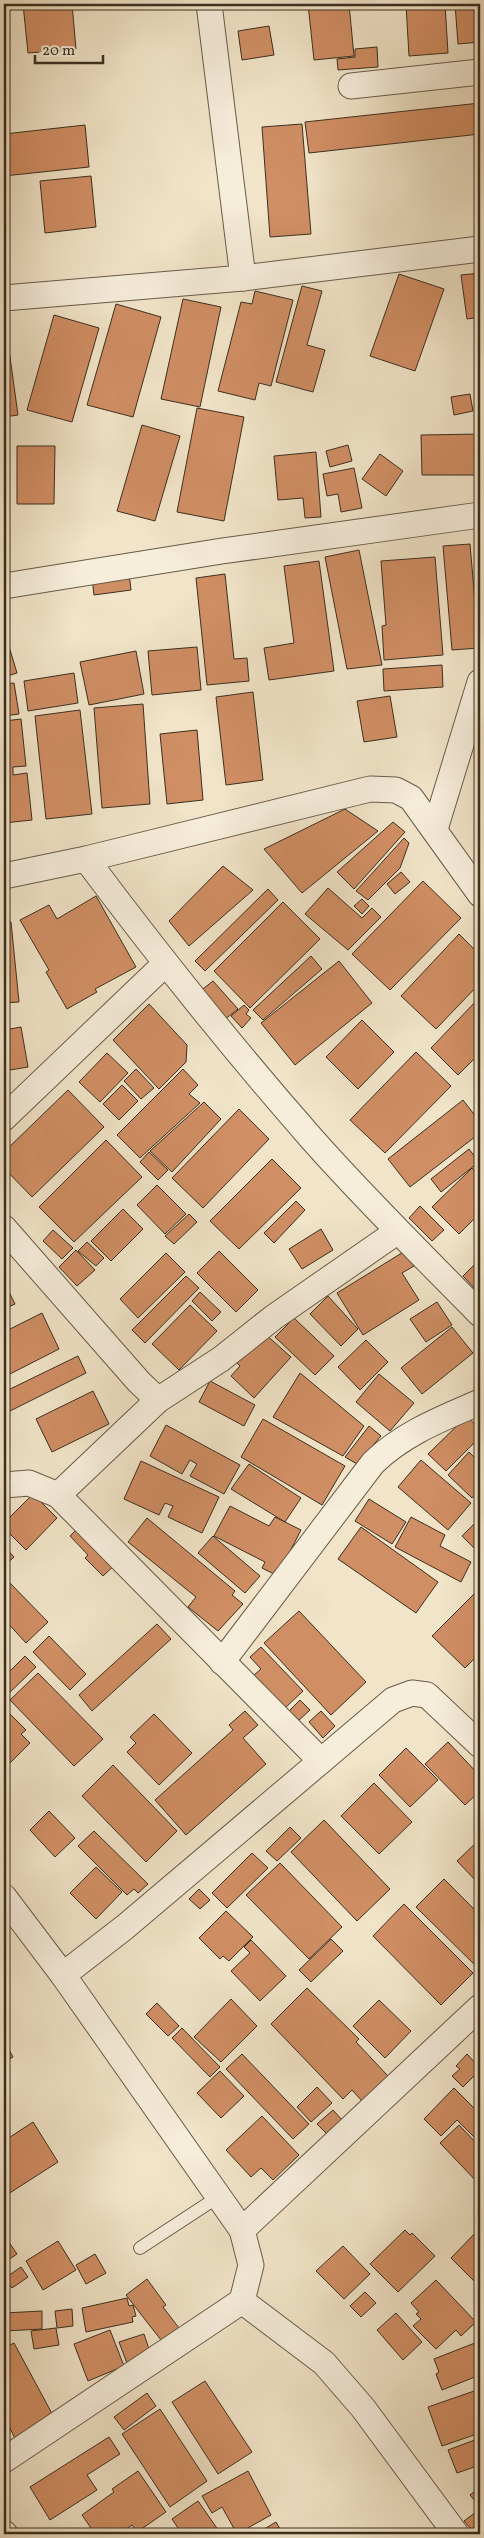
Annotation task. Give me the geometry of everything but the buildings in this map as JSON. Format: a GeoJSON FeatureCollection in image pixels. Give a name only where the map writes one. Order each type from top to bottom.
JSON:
{"type":"FeatureCollection","features":[{"type":"Feature","properties":{"kind":"street"},"geometry":{"type":"LineString","coordinates":[[209,4],[243,278]]}},
{"type":"Feature","properties":{"kind":"street"},"geometry":{"type":"LineString","coordinates":[[351,86],[480,72]]}},
{"type":"Feature","properties":{"kind":"street"},"geometry":{"type":"LineString","coordinates":[[4,298],[243,278],[480,249]]}},
{"type":"Feature","properties":{"kind":"street"},"geometry":{"type":"LineString","coordinates":[[4,586],[222,551],[480,516]]}},
{"type":"Feature","properties":{"kind":"street"},"geometry":{"type":"LineString","coordinates":[[435,829],[480,682]]}},
{"type":"Feature","properties":{"kind":"street"},"geometry":{"type":"LineString","coordinates":[[4,876],[86,859],[370,789],[396,790],[411,798],[480,894]]}},
{"type":"Feature","properties":{"kind":"street"},"geometry":{"type":"LineString","coordinates":[[86,859],[165,964],[312,1139],[398,1231],[480,1314]]}},
{"type":"Feature","properties":{"kind":"street"},"geometry":{"type":"LineString","coordinates":[[4,1118],[165,964]]}},
{"type":"Feature","properties":{"kind":"street"},"geometry":{"type":"LineString","coordinates":[[4,1228],[139,1382],[158,1400]]}},
{"type":"Feature","properties":{"kind":"street"},"geometry":{"type":"LineString","coordinates":[[58,1496],[158,1400],[221,1359],[274,1317],[398,1231]]}},
{"type":"Feature","properties":{"kind":"street"},"geometry":{"type":"LineString","coordinates":[[222,1662],[373,1463],[391,1445],[417,1429],[480,1402]]}},
{"type":"Feature","properties":{"kind":"street"},"geometry":{"type":"LineString","coordinates":[[4,1485],[29,1483],[58,1496],[321,1761]]}},
{"type":"Feature","properties":{"kind":"street"},"geometry":{"type":"LineString","coordinates":[[63,1976],[125,1927],[393,1700],[412,1693],[428,1695],[480,1745]]}},
{"type":"Feature","properties":{"kind":"street"},"geometry":{"type":"LineString","coordinates":[[4,1897],[63,1976],[242,2230],[251,2265],[242,2301],[4,2460]]}},
{"type":"Feature","properties":{"kind":"street"},"geometry":{"type":"LineString","coordinates":[[242,2230],[480,2007]]}},
{"type":"Feature","properties":{"kind":"street"},"geometry":{"type":"LineString","coordinates":[[242,2301],[324,2363],[363,2408],[456,2534]]}},
{"type":"Feature","properties":{"kind":"lane"},"geometry":{"type":"LineString","coordinates":[[140,2248],[218,2197]]}}]}
